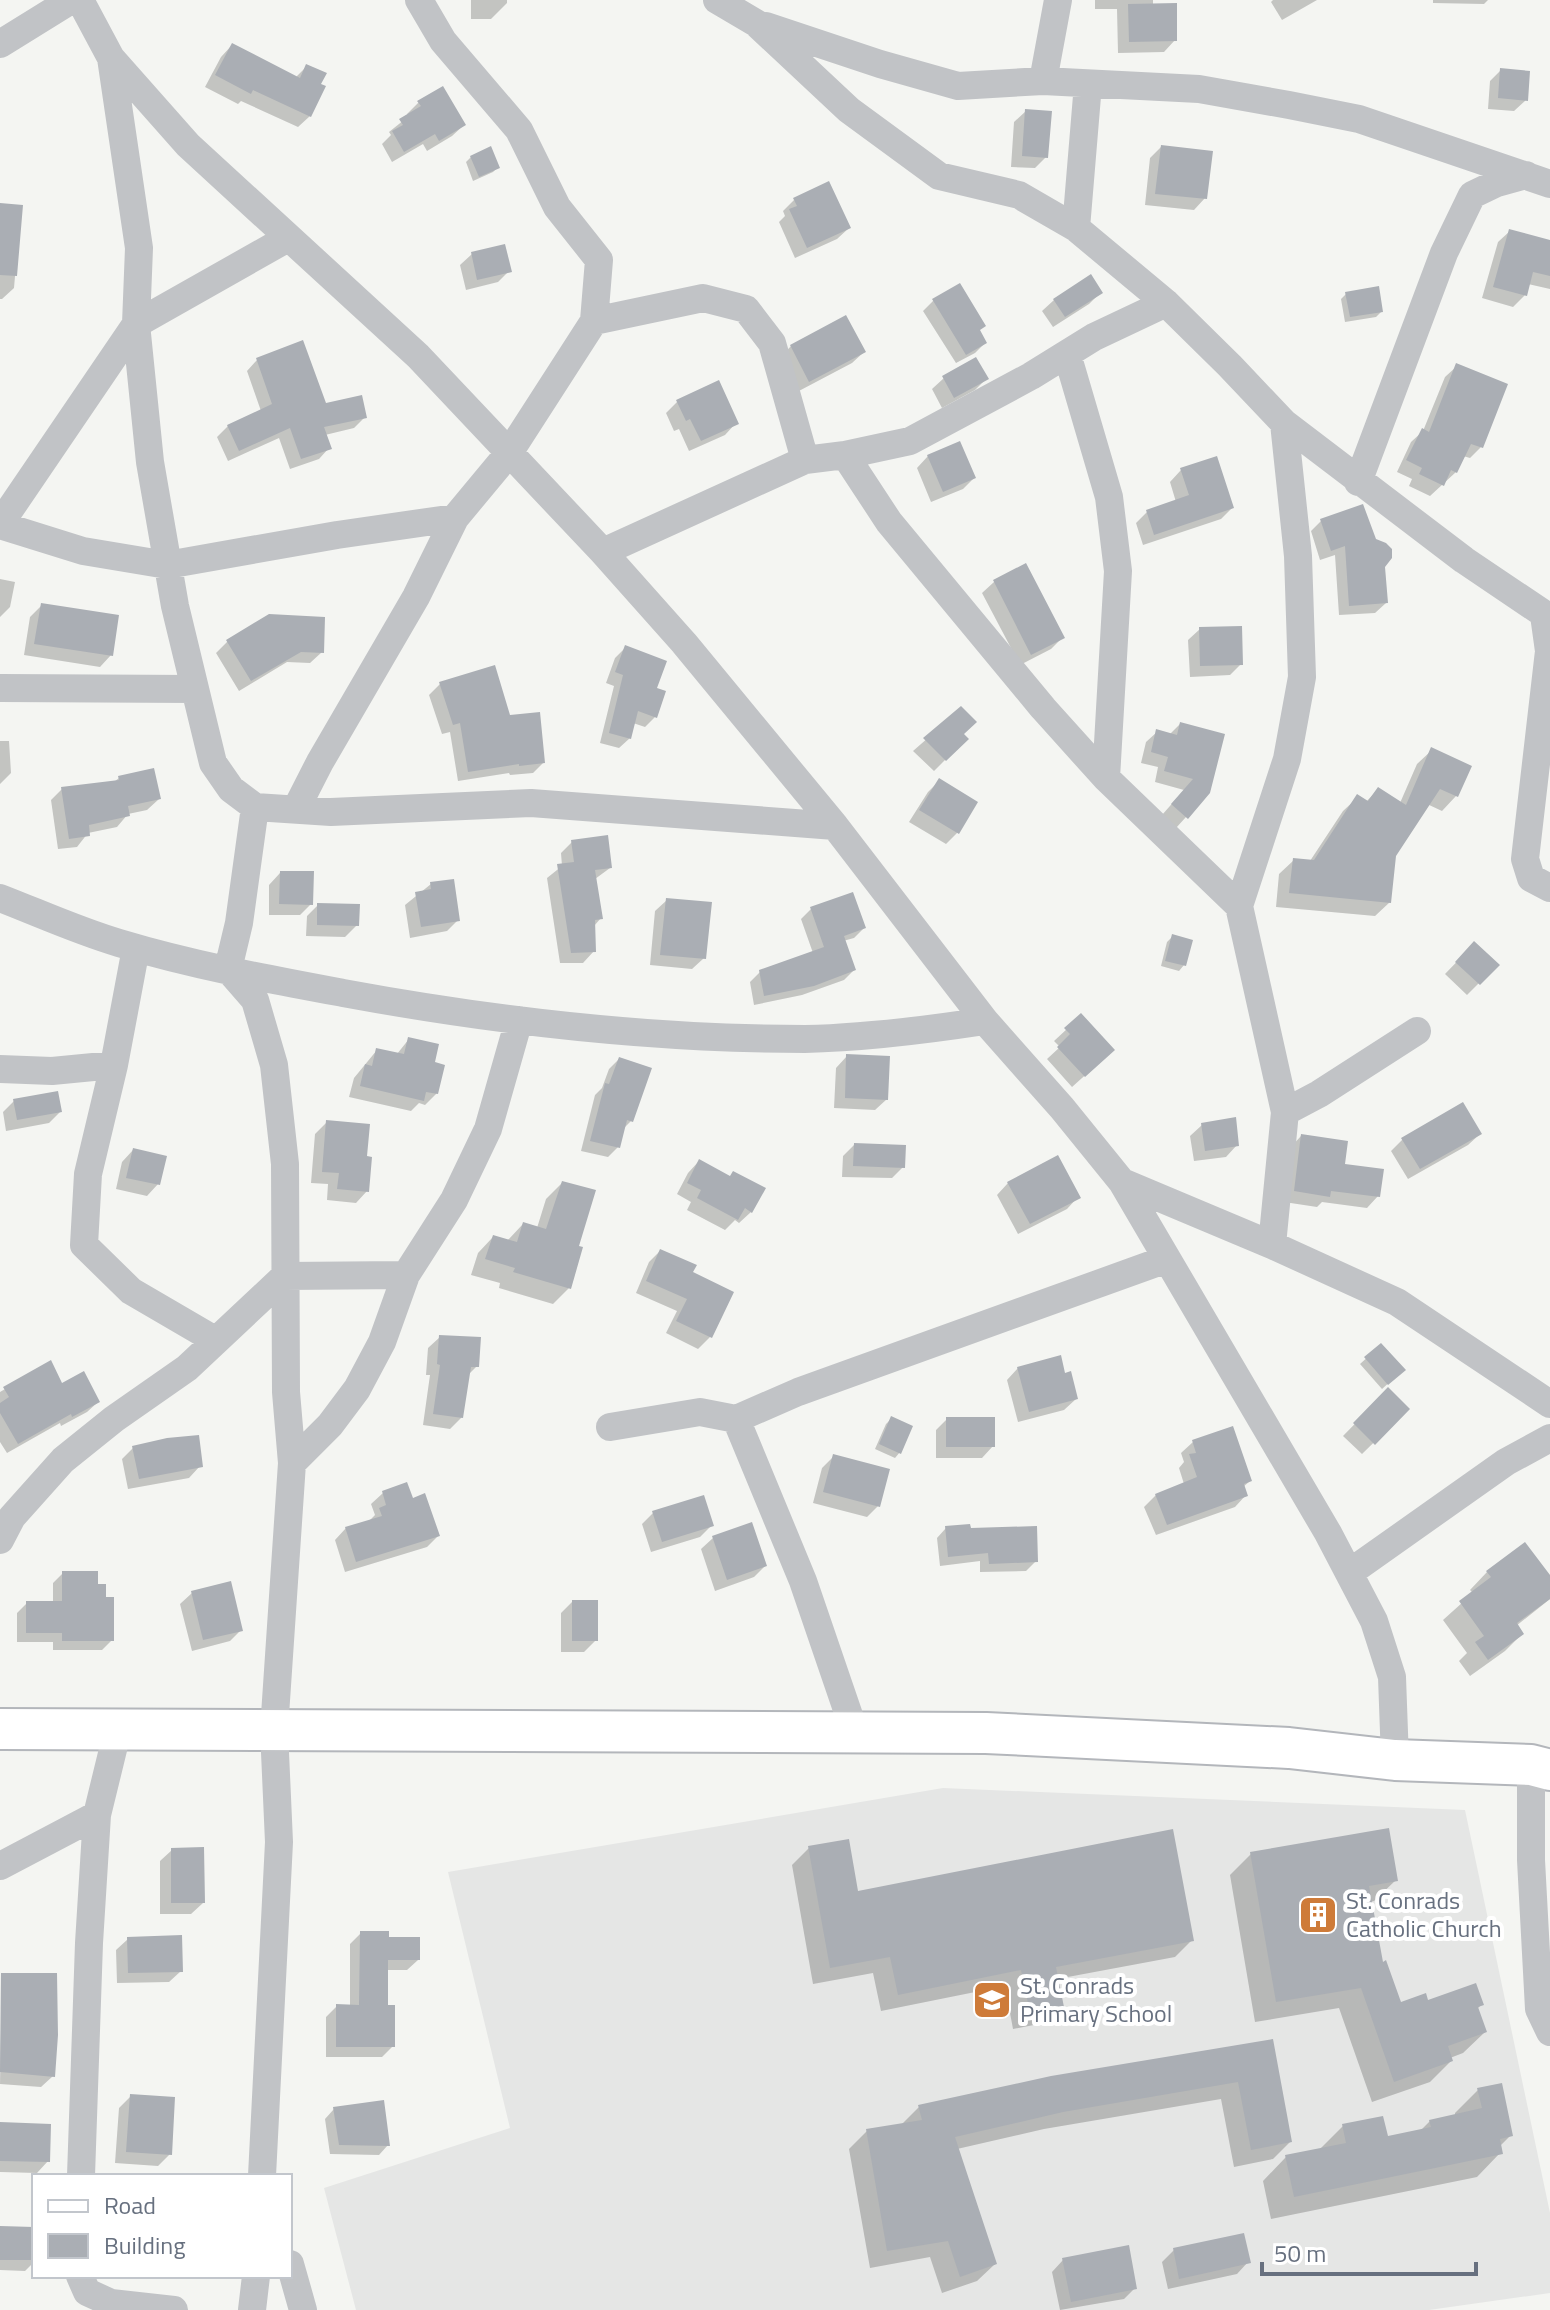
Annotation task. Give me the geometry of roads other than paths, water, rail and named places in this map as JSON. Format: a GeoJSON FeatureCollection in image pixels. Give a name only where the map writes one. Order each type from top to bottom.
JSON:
{"type":"FeatureCollection","features":[{"type":"Feature","properties":{"kind":"main road"},"geometry":{"type":"LineString","coordinates":[[0,1729],[986,1733],[1273,1747],[1395,1760],[1540,1768]]}},
{"type":"Feature","properties":{"kind":"street"},"geometry":{"type":"LineString","coordinates":[[0,44],[71,0]]}},
{"type":"Feature","properties":{"kind":"street"},"geometry":{"type":"LineString","coordinates":[[80,0],[111,58],[188,145],[418,356],[603,552],[684,643],[835,826],[985,1021],[1122,1182],[1374,1621],[1392,1677],[1395,1760]]}},
{"type":"Feature","properties":{"kind":"street"},"geometry":{"type":"LineString","coordinates":[[296,809],[416,597],[455,518],[509,453],[594,321],[599,260],[557,207],[519,130],[443,41],[419,0]]}},
{"type":"Feature","properties":{"kind":"street"},"geometry":{"type":"LineString","coordinates":[[717,0],[756,23],[958,86],[1043,81],[1199,89],[1359,119],[1550,184]]}},
{"type":"Feature","properties":{"kind":"street"},"geometry":{"type":"LineString","coordinates":[[1043,81],[1058,0]]}},
{"type":"Feature","properties":{"kind":"street"},"geometry":{"type":"LineString","coordinates":[[756,23],[849,110],[939,176],[1019,195],[1076,228],[1166,303],[1284,423],[1464,560],[1547,616],[1549,651],[1525,859],[1531,878],[1550,888]]}},
{"type":"Feature","properties":{"kind":"street"},"geometry":{"type":"LineString","coordinates":[[111,58],[139,248],[136,324],[150,462],[167,565],[213,763],[231,789],[255,807],[331,812],[531,803],[835,826]]}},
{"type":"Feature","properties":{"kind":"street"},"geometry":{"type":"LineString","coordinates":[[1076,228],[1088,84]]}},
{"type":"Feature","properties":{"kind":"street"},"geometry":{"type":"LineString","coordinates":[[1358,482],[1444,253],[1472,195],[1520,176],[1550,172]]}},
{"type":"Feature","properties":{"kind":"street"},"geometry":{"type":"LineString","coordinates":[[288,238],[136,324],[0,524],[83,551],[167,565],[455,518]]}},
{"type":"Feature","properties":{"kind":"street"},"geometry":{"type":"LineString","coordinates":[[594,321],[703,298],[746,309],[772,343],[805,460]]}},
{"type":"Feature","properties":{"kind":"street"},"geometry":{"type":"LineString","coordinates":[[603,552],[805,460],[910,441],[1094,337],[1166,303]]}},
{"type":"Feature","properties":{"kind":"street"},"geometry":{"type":"LineString","coordinates":[[1067,354],[1109,497],[1118,571],[1106,778]]}},
{"type":"Feature","properties":{"kind":"street"},"geometry":{"type":"LineString","coordinates":[[1272,1245],[1285,1112],[1239,906],[1287,759],[1302,677],[1298,556],[1284,423]]}},
{"type":"Feature","properties":{"kind":"street"},"geometry":{"type":"LineString","coordinates":[[845,455],[889,522],[1043,708],[1106,778],[1239,906]]}},
{"type":"Feature","properties":{"kind":"street"},"geometry":{"type":"LineString","coordinates":[[0,688],[195,689]]}},
{"type":"Feature","properties":{"kind":"street"},"geometry":{"type":"LineString","coordinates":[[228,969],[239,923],[255,807]]}},
{"type":"Feature","properties":{"kind":"street"},"geometry":{"type":"LineString","coordinates":[[0,898],[136,948],[399,1003],[519,1020],[708,1036],[808,1039],[917,1031],[985,1021]]}},
{"type":"Feature","properties":{"kind":"street"},"geometry":{"type":"LineString","coordinates":[[136,948],[114,1065],[88,1174],[84,1245],[131,1291],[215,1340]]}},
{"type":"Feature","properties":{"kind":"street"},"geometry":{"type":"LineString","coordinates":[[228,969],[255,1000],[274,1065],[285,1164],[286,1392],[292,1463],[274,1730],[279,1842],[263,2173]]}},
{"type":"Feature","properties":{"kind":"street"},"geometry":{"type":"LineString","coordinates":[[292,1463],[330,1425],[357,1389],[382,1342],[406,1275],[454,1200],[488,1129],[519,1020]]}},
{"type":"Feature","properties":{"kind":"street"},"geometry":{"type":"LineString","coordinates":[[1285,1112],[1319,1094],[1417,1031]]}},
{"type":"Feature","properties":{"kind":"street"},"geometry":{"type":"LineString","coordinates":[[0,1069],[52,1071],[114,1065]]}},
{"type":"Feature","properties":{"kind":"street"},"geometry":{"type":"LineString","coordinates":[[1122,1182],[1397,1302],[1550,1404]]}},
{"type":"Feature","properties":{"kind":"street"},"geometry":{"type":"LineString","coordinates":[[610,1427],[700,1412],[736,1419],[798,1392],[1167,1259]]}},
{"type":"Feature","properties":{"kind":"street"},"geometry":{"type":"LineString","coordinates":[[0,1540],[12,1517],[63,1460],[114,1419],[187,1368],[285,1276],[406,1275]]}},
{"type":"Feature","properties":{"kind":"street"},"geometry":{"type":"LineString","coordinates":[[736,1419],[803,1581],[855,1733]]}},
{"type":"Feature","properties":{"kind":"street"},"geometry":{"type":"LineString","coordinates":[[1349,1573],[1506,1462],[1550,1438]]}},
{"type":"Feature","properties":{"kind":"street"},"geometry":{"type":"LineString","coordinates":[[81,2174],[97,1815],[118,1729]]}},
{"type":"Feature","properties":{"kind":"street"},"geometry":{"type":"LineString","coordinates":[[1540,1768],[1531,1860],[1539,2009],[1550,2032]]}},
{"type":"Feature","properties":{"kind":"street"},"geometry":{"type":"LineString","coordinates":[[0,1866],[97,1815]]}},
{"type":"Feature","properties":{"kind":"street"},"geometry":{"type":"LineString","coordinates":[[292,2271],[303,2310]]}},
{"type":"Feature","properties":{"kind":"street"},"geometry":{"type":"LineString","coordinates":[[81,2278],[87,2292],[111,2303],[174,2310]]}},
{"type":"Feature","properties":{"kind":"street"},"geometry":{"type":"LineString","coordinates":[[252,2310],[256,2278]]}},
{"type":"Feature","properties":{"kind":"place","name":"St. Conrads Catholic Church"},"geometry":{"type":"Point","coordinates":[1318,1915]}},
{"type":"Feature","properties":{"kind":"place","name":"St. Conrads Primary School"},"geometry":{"type":"Point","coordinates":[992,2000]}}]}
